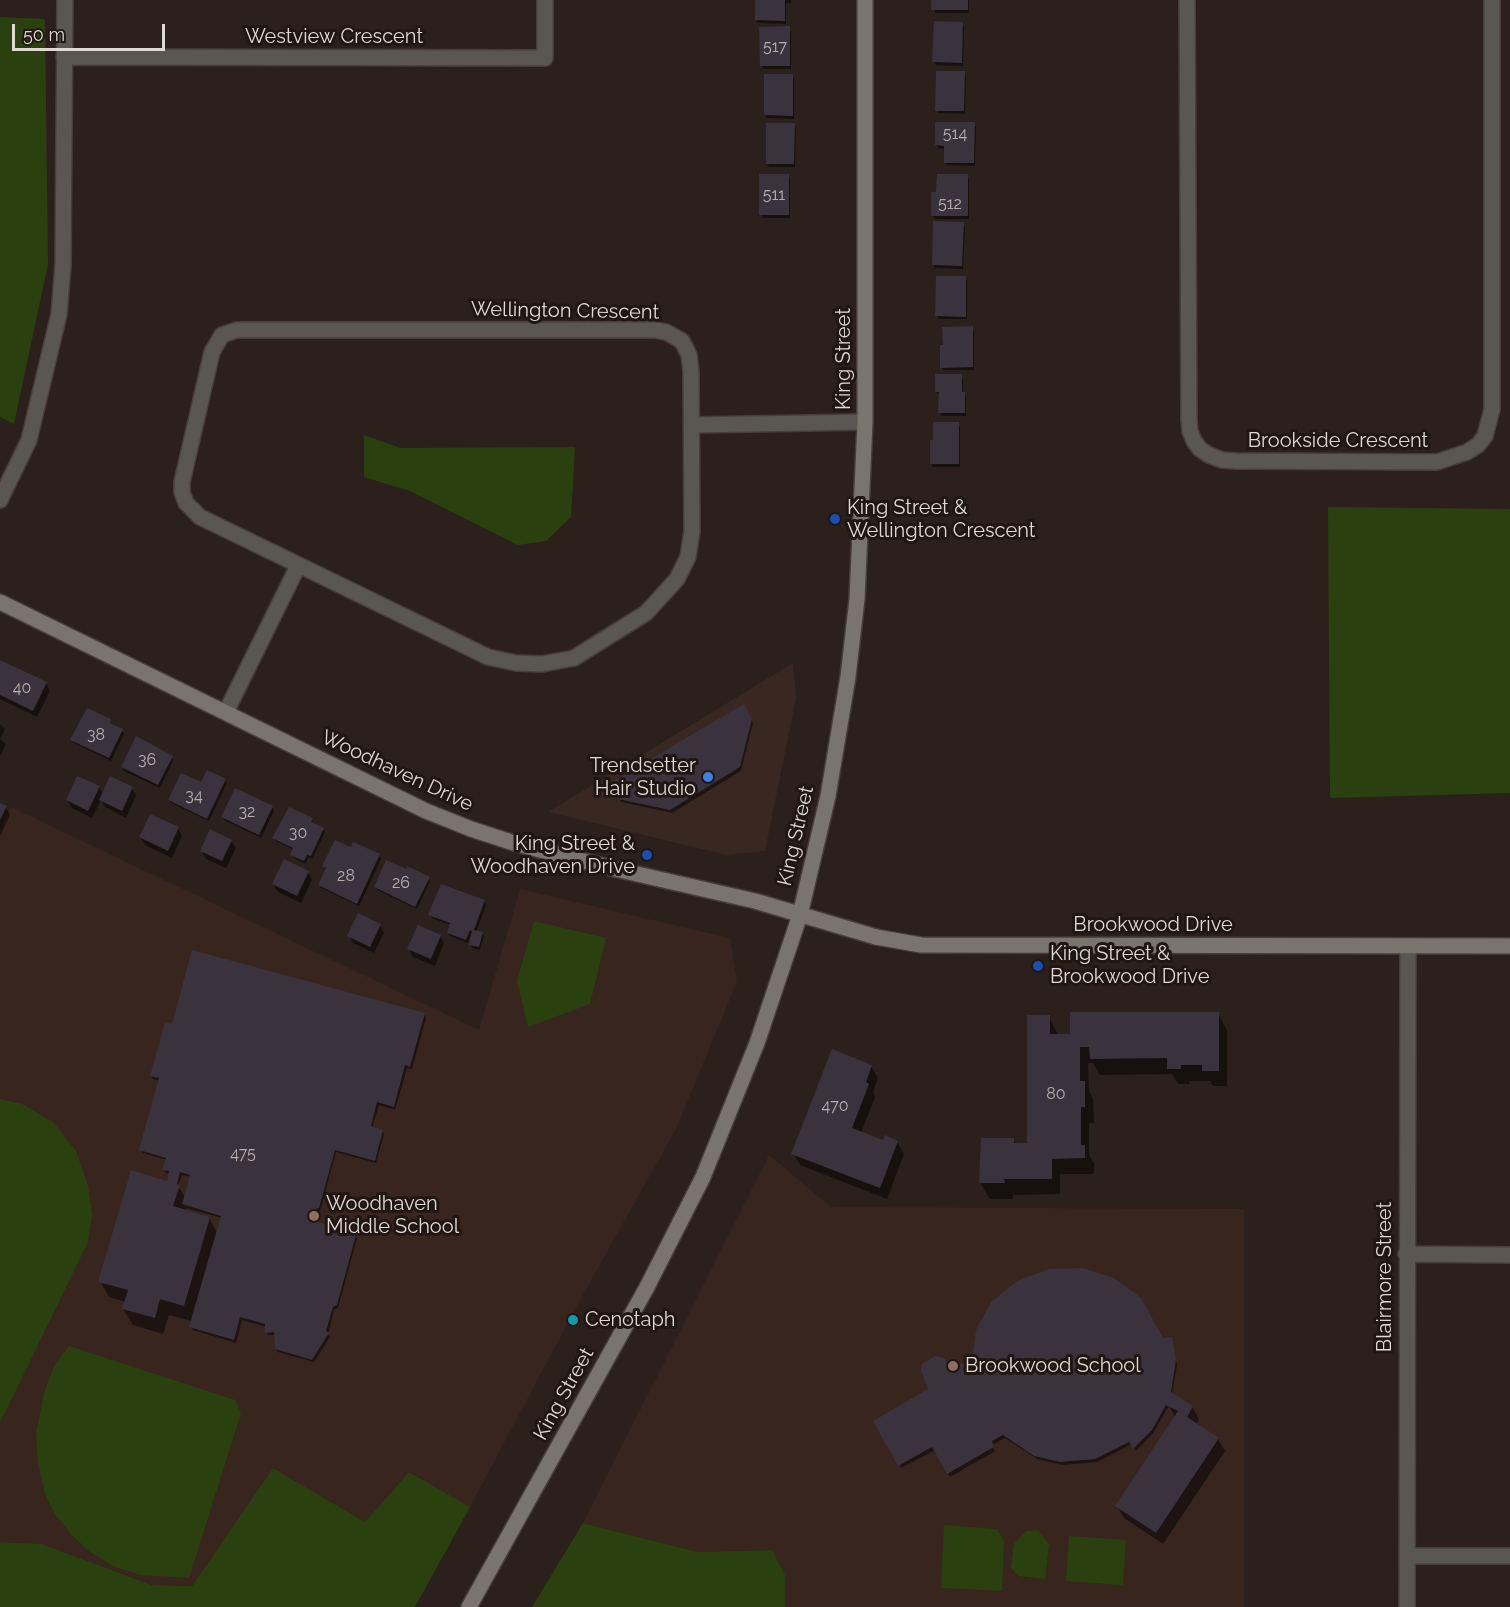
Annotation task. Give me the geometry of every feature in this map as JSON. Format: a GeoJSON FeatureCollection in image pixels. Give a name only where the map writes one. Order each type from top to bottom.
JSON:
{"type":"FeatureCollection","features":[{"type":"Feature","properties":{"kind":"street"},"geometry":{"type":"LineString","coordinates":[[0,500],[29,440],[59,314],[63,265],[65,0]]}},
{"type":"Feature","properties":{"kind":"street","name":"Westview Crescent"},"geometry":{"type":"LineString","coordinates":[[64,57],[545,58],[545,0]]}},
{"type":"Feature","properties":{"kind":"street","name":"King Street"},"geometry":{"type":"LineString","coordinates":[[469,1607],[641,1298],[703,1177],[757,1043],[800,915],[828,796],[848,677],[857,599],[865,422],[865,0]]}},
{"type":"Feature","properties":{"kind":"street","name":"Brookside Crescent"},"geometry":{"type":"LineString","coordinates":[[1187,0],[1189,420],[1194,441],[1200,449],[1222,460],[1437,462],[1467,452],[1478,445],[1485,436],[1492,409],[1492,0]]}},
{"type":"Feature","properties":{"kind":"street","name":"Wellington Crescent"},"geometry":{"type":"LineString","coordinates":[[237,330],[655,330],[666,332],[682,341],[689,354],[692,425],[692,531],[688,557],[677,579],[646,613],[574,658],[542,664],[516,663],[488,657],[298,566],[200,517],[186,503],[182,492],[182,482],[212,352],[222,335],[237,330]]}},
{"type":"Feature","properties":{"kind":"street"},"geometry":{"type":"LineString","coordinates":[[692,425],[865,422]]}},
{"type":"Feature","properties":{"kind":"street"},"geometry":{"type":"LineString","coordinates":[[226,712],[298,566]]}},
{"type":"Feature","properties":{"kind":"street","name":"Woodhaven Drive"},"geometry":{"type":"LineString","coordinates":[[0,602],[426,811],[471,829],[517,844],[755,901],[800,915]]}},
{"type":"Feature","properties":{"kind":"street","name":"Brookwood Drive"},"geometry":{"type":"LineString","coordinates":[[800,915],[876,937],[921,945],[1510,946]]}},
{"type":"Feature","properties":{"kind":"street","name":"Blairmore Street"},"geometry":{"type":"LineString","coordinates":[[1407,1607],[1408,946]]}},
{"type":"Feature","properties":{"kind":"street"},"geometry":{"type":"LineString","coordinates":[[1406,1254],[1510,1255]]}},
{"type":"Feature","properties":{"kind":"street"},"geometry":{"type":"LineString","coordinates":[[1407,1556],[1510,1556]]}},
{"type":"Feature","properties":{"kind":"shaded area"},"geometry":{"type":"Polygon","coordinates":[[[793,663],[796,698],[765,851],[727,855],[548,812],[793,663]]]}},
{"type":"Feature","properties":{"kind":"shaded area","name":"Woodhaven Middle School"},"geometry":{"type":"Polygon","coordinates":[[[11,807],[479,1030],[520,889],[730,938],[737,982],[676,1129],[579,1302],[470,1507],[409,1472],[365,1522],[273,1468],[192,1586],[152,1585],[42,1544],[0,1542],[0,830],[11,807]]]}},
{"type":"Feature","properties":{"kind":"shaded area","name":"Brookwood School"},"geometry":{"type":"Polygon","coordinates":[[[769,1155],[831,1207],[1244,1209],[1244,1607],[785,1607],[785,1575],[772,1550],[699,1552],[583,1523],[769,1155]]]}},
{"type":"Feature","properties":{"kind":"green space"},"geometry":{"type":"Polygon","coordinates":[[[0,17],[45,19],[48,264],[14,424],[0,417],[0,17]]]}},
{"type":"Feature","properties":{"kind":"green space"},"geometry":{"type":"Polygon","coordinates":[[[364,435],[400,448],[575,447],[571,517],[546,541],[518,545],[410,491],[364,477],[364,435]]]}},
{"type":"Feature","properties":{"kind":"green space"},"geometry":{"type":"Polygon","coordinates":[[[1328,507],[1510,509],[1510,793],[1330,798],[1328,507]]]}},
{"type":"Feature","properties":{"kind":"green space"},"geometry":{"type":"Polygon","coordinates":[[[534,921],[606,938],[590,1004],[528,1027],[517,981],[534,921]]]}},
{"type":"Feature","properties":{"kind":"green space"},"geometry":{"type":"Polygon","coordinates":[[[0,1099],[22,1104],[53,1122],[76,1151],[88,1185],[92,1214],[88,1242],[0,1423],[0,1099]]]}},
{"type":"Feature","properties":{"kind":"green space"},"geometry":{"type":"Polygon","coordinates":[[[69,1346],[235,1400],[241,1413],[189,1578],[140,1575],[113,1566],[90,1552],[55,1514],[45,1494],[38,1464],[36,1433],[44,1393],[54,1366],[69,1346]]]}},
{"type":"Feature","properties":{"kind":"green space"},"geometry":{"type":"Polygon","coordinates":[[[273,1468],[365,1522],[409,1472],[470,1507],[415,1607],[0,1607],[0,1542],[42,1544],[152,1585],[192,1586],[273,1468]]]}},
{"type":"Feature","properties":{"kind":"green space"},"geometry":{"type":"Polygon","coordinates":[[[583,1523],[699,1552],[772,1550],[785,1575],[785,1607],[532,1607],[583,1523]]]}},
{"type":"Feature","properties":{"kind":"green space"},"geometry":{"type":"Polygon","coordinates":[[[944,1525],[997,1529],[1004,1541],[1002,1591],[941,1588],[944,1525]]]}},
{"type":"Feature","properties":{"kind":"green space"},"geometry":{"type":"Polygon","coordinates":[[[1038,1530],[1049,1544],[1045,1579],[1018,1576],[1011,1568],[1014,1544],[1026,1531],[1038,1530]]]}},
{"type":"Feature","properties":{"kind":"green space"},"geometry":{"type":"Polygon","coordinates":[[[1069,1536],[1126,1540],[1123,1585],[1066,1581],[1069,1536]]]}},
{"type":"Feature","properties":{"kind":"building"},"geometry":{"type":"Polygon","coordinates":[[[755,0],[785,0],[785,21],[755,20],[755,0]]]}},
{"type":"Feature","properties":{"kind":"building"},"geometry":{"type":"Polygon","coordinates":[[[931,0],[968,0],[968,10],[931,10],[931,0]]]}},
{"type":"Feature","properties":{"kind":"building"},"geometry":{"type":"Polygon","coordinates":[[[934,21],[963,22],[962,63],[932,62],[934,21]]]}},
{"type":"Feature","properties":{"kind":"building"},"geometry":{"type":"Polygon","coordinates":[[[790,26],[790,66],[760,66],[759,27],[790,26]]]}},
{"type":"Feature","properties":{"kind":"building"},"geometry":{"type":"Polygon","coordinates":[[[936,71],[965,71],[964,111],[935,111],[936,71]]]}},
{"type":"Feature","properties":{"kind":"building"},"geometry":{"type":"Polygon","coordinates":[[[764,74],[793,74],[793,116],[764,115],[764,74]]]}},
{"type":"Feature","properties":{"kind":"building"},"geometry":{"type":"Polygon","coordinates":[[[935,122],[975,122],[974,163],[944,163],[944,146],[935,145],[935,122]]]}},
{"type":"Feature","properties":{"kind":"building"},"geometry":{"type":"Polygon","coordinates":[[[766,123],[795,123],[794,164],[766,164],[766,123]]]}},
{"type":"Feature","properties":{"kind":"building"},"geometry":{"type":"Polygon","coordinates":[[[759,174],[789,174],[789,215],[759,215],[759,174]]]}},
{"type":"Feature","properties":{"kind":"building"},"geometry":{"type":"Polygon","coordinates":[[[937,174],[968,174],[968,216],[931,216],[931,192],[936,192],[937,174]]]}},
{"type":"Feature","properties":{"kind":"building"},"geometry":{"type":"Polygon","coordinates":[[[933,221],[964,222],[962,266],[932,265],[933,221]]]}},
{"type":"Feature","properties":{"kind":"building"},"geometry":{"type":"Polygon","coordinates":[[[936,276],[966,276],[966,317],[935,316],[936,276]]]}},
{"type":"Feature","properties":{"kind":"building"},"geometry":{"type":"Polygon","coordinates":[[[973,326],[973,367],[940,368],[940,345],[943,345],[942,327],[973,326]]]}},
{"type":"Feature","properties":{"kind":"building"},"geometry":{"type":"Polygon","coordinates":[[[935,374],[962,374],[965,413],[938,413],[939,392],[935,392],[935,374]]]}},
{"type":"Feature","properties":{"kind":"building"},"geometry":{"type":"Polygon","coordinates":[[[933,422],[959,422],[959,464],[930,464],[933,422]]]}},
{"type":"Feature","properties":{"kind":"building"},"geometry":{"type":"Polygon","coordinates":[[[0,660],[47,682],[33,711],[0,695],[0,660]]]}},
{"type":"Feature","properties":{"kind":"building"},"geometry":{"type":"Polygon","coordinates":[[[744,704],[752,719],[740,767],[670,810],[618,799],[608,784],[744,704]]]}},
{"type":"Feature","properties":{"kind":"building"},"geometry":{"type":"Polygon","coordinates":[[[87,708],[111,719],[110,723],[123,729],[109,758],[70,740],[87,708]]]}},
{"type":"Feature","properties":{"kind":"building"},"geometry":{"type":"Polygon","coordinates":[[[136,736],[173,756],[158,785],[121,767],[136,736]]]}},
{"type":"Feature","properties":{"kind":"building"},"geometry":{"type":"Polygon","coordinates":[[[207,770],[226,779],[207,819],[168,800],[181,773],[201,782],[207,770]]]}},
{"type":"Feature","properties":{"kind":"building"},"geometry":{"type":"Polygon","coordinates":[[[77,776],[100,786],[88,811],[66,800],[77,776]]]}},
{"type":"Feature","properties":{"kind":"building"},"geometry":{"type":"Polygon","coordinates":[[[110,776],[133,787],[122,811],[99,800],[110,776]]]}},
{"type":"Feature","properties":{"kind":"building"},"geometry":{"type":"Polygon","coordinates":[[[235,788],[273,806],[259,835],[221,817],[235,788]]]}},
{"type":"Feature","properties":{"kind":"building"},"geometry":{"type":"Polygon","coordinates":[[[0,803],[7,806],[0,820],[0,803]]]}},
{"type":"Feature","properties":{"kind":"building"},"geometry":{"type":"Polygon","coordinates":[[[289,807],[313,818],[311,822],[324,828],[311,856],[307,855],[304,861],[290,855],[293,848],[272,838],[289,807]]]}},
{"type":"Feature","properties":{"kind":"building"},"geometry":{"type":"Polygon","coordinates":[[[150,814],[179,827],[168,851],[139,837],[150,814]]]}},
{"type":"Feature","properties":{"kind":"building"},"geometry":{"type":"Polygon","coordinates":[[[210,829],[232,840],[222,861],[200,851],[210,829]]]}},
{"type":"Feature","properties":{"kind":"building"},"geometry":{"type":"Polygon","coordinates":[[[335,840],[351,847],[353,842],[380,854],[357,904],[318,885],[326,868],[322,866],[335,840]]]}},
{"type":"Feature","properties":{"kind":"building"},"geometry":{"type":"Polygon","coordinates":[[[284,859],[309,871],[297,896],[272,884],[284,859]]]}},
{"type":"Feature","properties":{"kind":"building"},"geometry":{"type":"Polygon","coordinates":[[[386,860],[406,869],[407,866],[430,877],[415,907],[374,887],[386,860]]]}},
{"type":"Feature","properties":{"kind":"building"},"geometry":{"type":"Polygon","coordinates":[[[441,884],[485,900],[474,930],[483,932],[479,947],[468,945],[472,931],[470,930],[466,940],[447,933],[450,923],[428,915],[441,884]]]}},
{"type":"Feature","properties":{"kind":"building"},"geometry":{"type":"Polygon","coordinates":[[[358,913],[381,924],[370,947],[347,936],[358,913]]]}},
{"type":"Feature","properties":{"kind":"building"},"geometry":{"type":"Polygon","coordinates":[[[418,925],[441,935],[431,959],[407,949],[418,925]]]}},
{"type":"Feature","properties":{"kind":"building"},"geometry":{"type":"Polygon","coordinates":[[[192,950],[425,1013],[410,1067],[405,1065],[394,1107],[377,1102],[371,1126],[383,1130],[375,1161],[335,1150],[319,1208],[316,1209],[313,1221],[355,1232],[356,1235],[337,1305],[333,1307],[326,1331],[329,1333],[312,1360],[275,1349],[274,1332],[265,1333],[265,1324],[240,1317],[234,1340],[189,1327],[221,1216],[182,1204],[190,1175],[180,1172],[177,1184],[180,1185],[173,1206],[210,1217],[184,1306],[160,1299],[155,1318],[122,1309],[128,1290],[98,1282],[131,1170],[167,1181],[169,1171],[162,1170],[166,1158],[139,1150],[159,1078],[150,1076],[165,1022],[172,1024],[192,950]]]}},
{"type":"Feature","properties":{"kind":"building"},"geometry":{"type":"Polygon","coordinates":[[[1070,1012],[1219,1012],[1219,1071],[1202,1071],[1202,1065],[1181,1065],[1181,1069],[1167,1069],[1167,1058],[1090,1059],[1089,1047],[1080,1047],[1080,1081],[1085,1081],[1085,1107],[1081,1107],[1081,1145],[1085,1145],[1085,1158],[1052,1159],[1052,1179],[1004,1179],[1005,1183],[979,1183],[981,1138],[1014,1138],[1014,1143],[1027,1143],[1027,1015],[1050,1015],[1050,1034],[1070,1034],[1070,1012]]]}},
{"type":"Feature","properties":{"kind":"building"},"geometry":{"type":"Polygon","coordinates":[[[832,1049],[872,1065],[866,1082],[869,1084],[852,1128],[883,1140],[885,1135],[898,1141],[880,1188],[791,1154],[832,1049]]]}},
{"type":"Feature","properties":{"kind":"building"},"geometry":{"type":"Polygon","coordinates":[[[1083,1268],[1114,1278],[1141,1298],[1163,1338],[1172,1337],[1176,1360],[1171,1392],[1193,1406],[1187,1417],[1219,1438],[1156,1533],[1115,1506],[1178,1411],[1166,1405],[1152,1430],[1133,1449],[1129,1442],[1095,1459],[1060,1462],[1034,1456],[1003,1435],[992,1441],[994,1447],[947,1474],[932,1447],[898,1466],[873,1421],[928,1389],[921,1371],[922,1364],[935,1356],[944,1358],[951,1366],[972,1361],[976,1330],[991,1302],[1017,1281],[1049,1269],[1083,1268]]]}},
{"type":"Feature","properties":{"kind":"place","name":"King Street & Wellington Crescent"},"geometry":{"type":"Point","coordinates":[835,519]}},
{"type":"Feature","properties":{"kind":"place","name":"Trendsetter Hair Studio"},"geometry":{"type":"Point","coordinates":[708,777]}},
{"type":"Feature","properties":{"kind":"place","name":"King Street & Woodhaven Drive"},"geometry":{"type":"Point","coordinates":[647,855]}},
{"type":"Feature","properties":{"kind":"place","name":"King Street & Brookwood Drive"},"geometry":{"type":"Point","coordinates":[1038,966]}},
{"type":"Feature","properties":{"kind":"place","name":"Woodhaven Middle School"},"geometry":{"type":"Point","coordinates":[314,1216]}},
{"type":"Feature","properties":{"kind":"place","name":"Cenotaph"},"geometry":{"type":"Point","coordinates":[573,1320]}},
{"type":"Feature","properties":{"kind":"place","name":"Brookwood School"},"geometry":{"type":"Point","coordinates":[953,1366]}}]}
